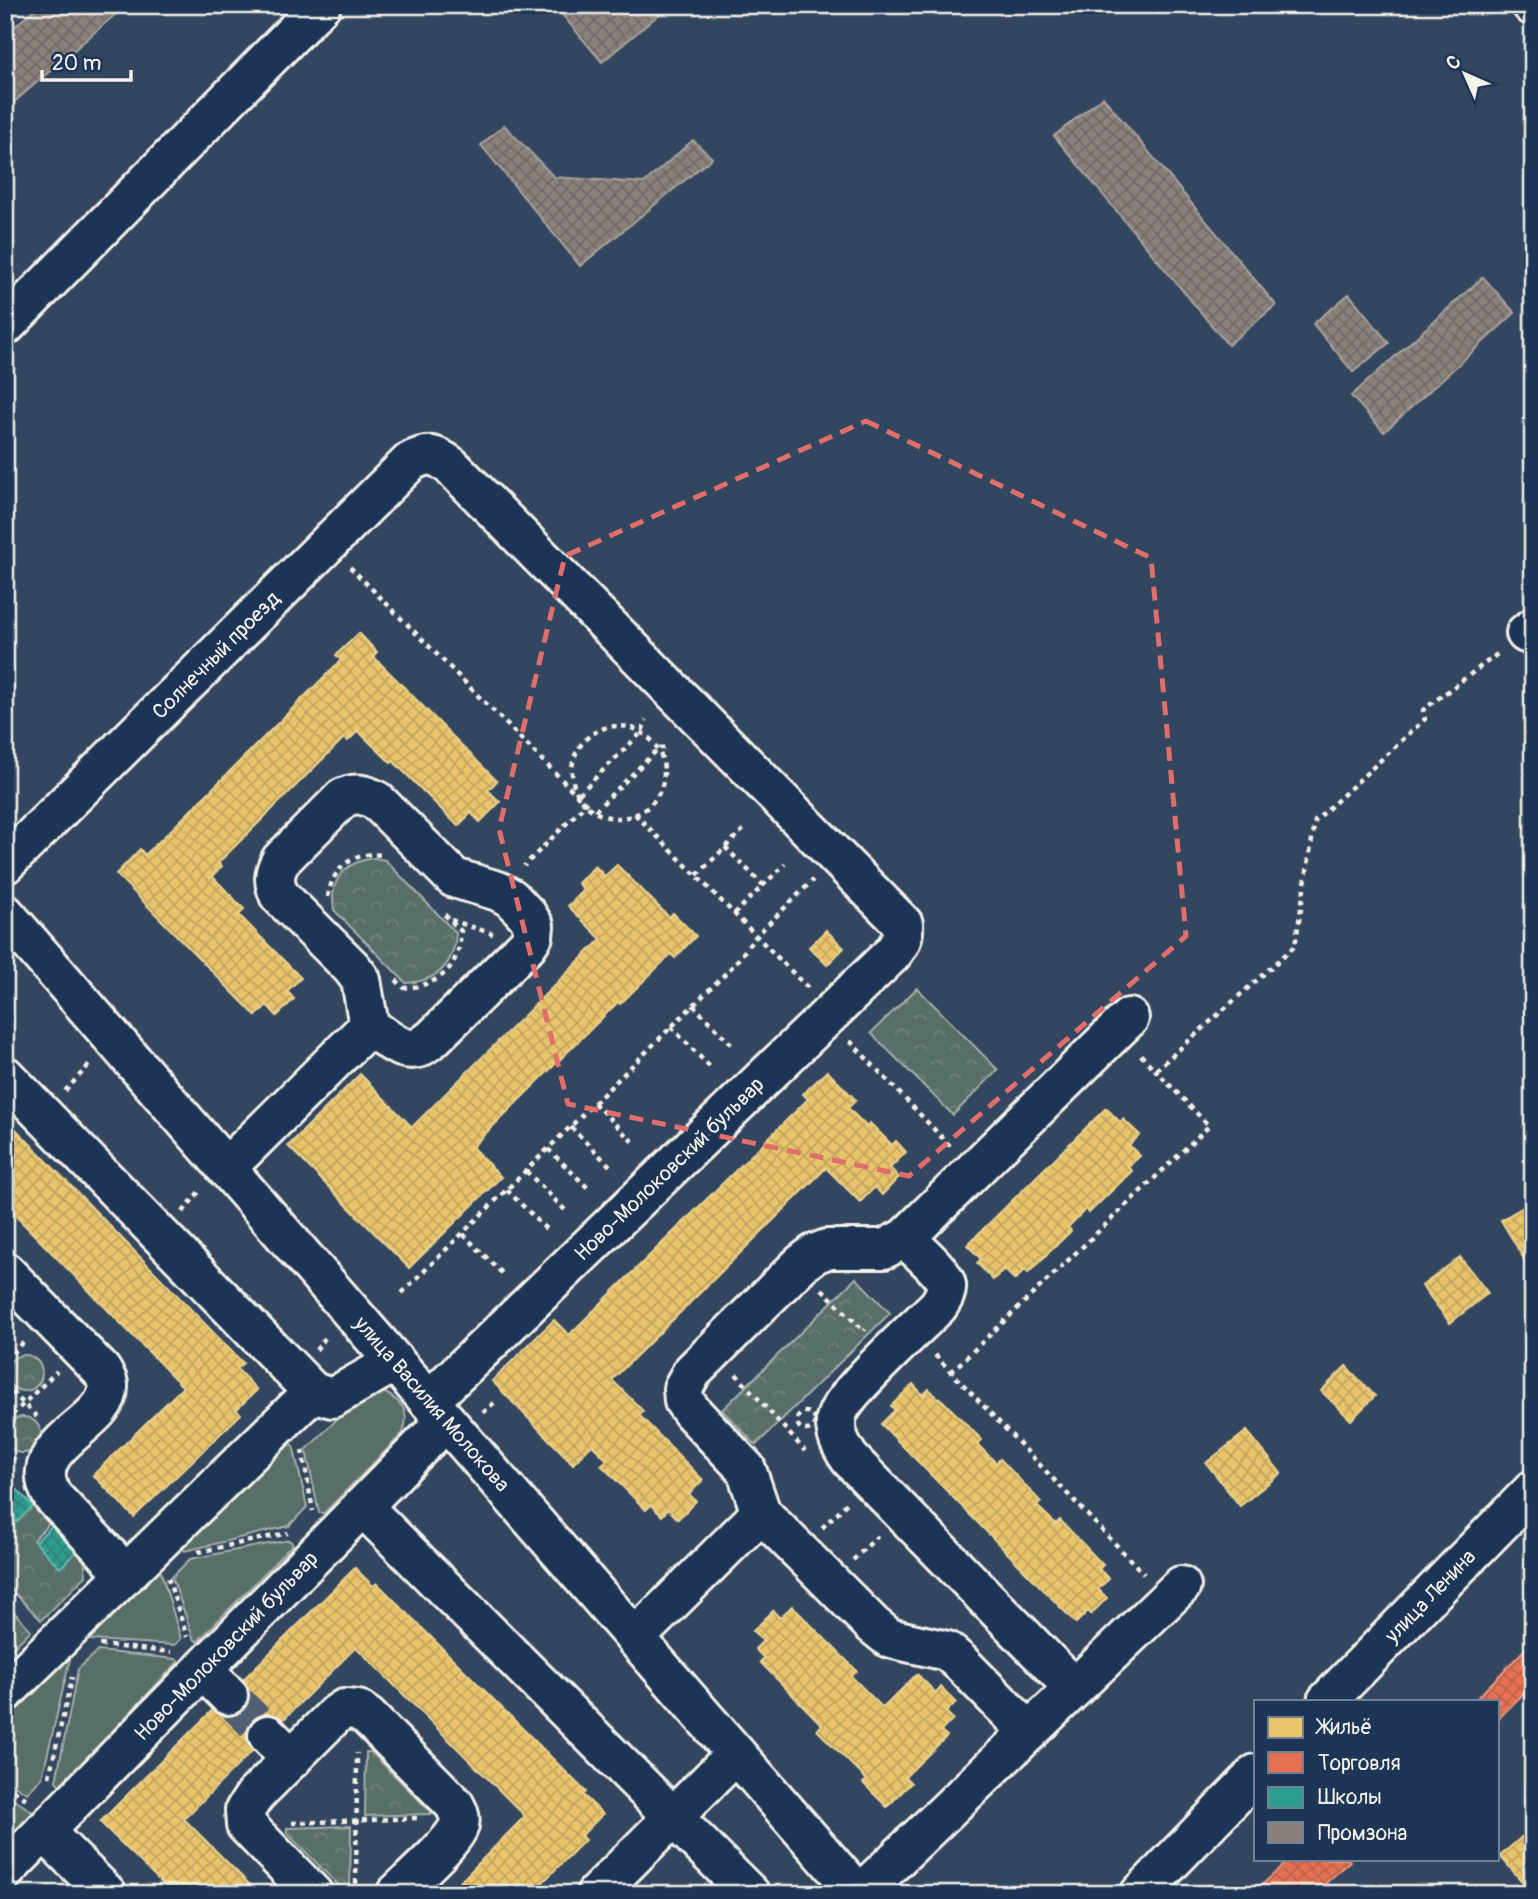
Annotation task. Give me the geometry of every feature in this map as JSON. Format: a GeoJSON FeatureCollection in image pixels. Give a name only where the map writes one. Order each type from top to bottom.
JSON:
{"type":"FeatureCollection","features":[{"type":"Feature","properties":{"kind":"street"},"geometry":{"type":"LineString","coordinates":[[5,326],[321,5]]}},
{"type":"Feature","properties":{"kind":"street","name":"Солнечный проезд"},"geometry":{"type":"LineString","coordinates":[[5,864],[410,462],[430,454],[441,458],[458,474],[837,856]]}},
{"type":"Feature","properties":{"kind":"street"},"geometry":{"type":"LineString","coordinates":[[354,794],[366,795],[376,801],[454,878],[498,891],[510,898],[534,926],[533,936],[527,945],[433,1038],[419,1048],[407,1049],[369,1026],[361,980],[279,895],[274,884],[274,871],[281,860],[343,798],[354,794]]}},
{"type":"Feature","properties":{"kind":"street","name":"Ново-Молоковский бульвар"},"geometry":{"type":"LineString","coordinates":[[5,1871],[38,1816],[200,1665],[363,1507],[438,1411],[892,954],[901,943],[903,924],[837,856]]}},
{"type":"Feature","properties":{"kind":"street","name":"улица Василия Молокова"},"geometry":{"type":"LineString","coordinates":[[5,914],[859,1894]]}},
{"type":"Feature","properties":{"kind":"street"},"geometry":{"type":"LineString","coordinates":[[1029,1732],[947,1651],[889,1638],[873,1625],[761,1513],[746,1469],[692,1412],[684,1401],[683,1388],[692,1372],[814,1254],[827,1249],[884,1249],[905,1238],[1123,1024]]}},
{"type":"Feature","properties":{"kind":"street"},"geometry":{"type":"LineString","coordinates":[[224,1166],[369,1026]]}},
{"type":"Feature","properties":{"kind":"street"},"geometry":{"type":"LineString","coordinates":[[5,1076],[305,1384],[332,1398],[395,1362]]}},
{"type":"Feature","properties":{"kind":"street"},"geometry":{"type":"LineString","coordinates":[[905,1238],[939,1273],[946,1283],[945,1294],[938,1306],[849,1394],[836,1417],[838,1442],[850,1459],[1074,1688]]}},
{"type":"Feature","properties":{"kind":"street"},"geometry":{"type":"LineString","coordinates":[[5,1272],[101,1370],[108,1382],[107,1397],[98,1409],[55,1451],[45,1468],[45,1485],[53,1497],[126,1574]]}},
{"type":"Feature","properties":{"kind":"street"},"geometry":{"type":"LineString","coordinates":[[5,1692],[126,1574],[305,1384]]}},
{"type":"Feature","properties":{"kind":"street","name":"улица Ленина"},"geometry":{"type":"LineString","coordinates":[[1328,1700],[1533,1490]]}},
{"type":"Feature","properties":{"kind":"street"},"geometry":{"type":"LineString","coordinates":[[363,1507],[750,1894]]}},
{"type":"Feature","properties":{"kind":"street"},"geometry":{"type":"LineString","coordinates":[[635,1638],[761,1513]]}},
{"type":"Feature","properties":{"kind":"street"},"geometry":{"type":"LineString","coordinates":[[859,1894],[1174,1592]]}},
{"type":"Feature","properties":{"kind":"street"},"geometry":{"type":"LineString","coordinates":[[313,1894],[246,1825],[245,1810],[280,1747],[344,1709],[358,1710],[368,1717],[454,1804],[459,1817],[459,1827],[452,1838],[396,1894]]}},
{"type":"Feature","properties":{"kind":"street"},"geometry":{"type":"LineString","coordinates":[[596,1894],[736,1754]]}},
{"type":"Feature","properties":{"kind":"street"},"geometry":{"type":"LineString","coordinates":[[1140,1894],[1254,1776]]}},
{"type":"Feature","properties":{"kind":"street"},"geometry":{"type":"LineString","coordinates":[[38,1816],[107,1894]]}},
{"type":"Feature","properties":{"kind":"path"},"geometry":{"type":"LineString","coordinates":[[328,544],[586,804],[595,811],[611,817],[625,817],[639,813],[659,793],[664,779],[664,765],[651,739],[626,726],[611,726],[598,730],[586,739],[573,764],[573,778],[586,804]]}},
{"type":"Feature","properties":{"kind":"path"},"geometry":{"type":"LineString","coordinates":[[1156,1070],[1295,946],[1315,821],[1424,719],[1423,709],[1529,630]]}},
{"type":"Feature","properties":{"kind":"path"},"geometry":{"type":"LineString","coordinates":[[579,794],[642,732],[646,720]]}},
{"type":"Feature","properties":{"kind":"path"},"geometry":{"type":"LineString","coordinates":[[595,811],[658,749],[668,746]]}},
{"type":"Feature","properties":{"kind":"path"},"geometry":{"type":"LineString","coordinates":[[498,891],[586,804]]}},
{"type":"Feature","properties":{"kind":"path"},"geometry":{"type":"LineString","coordinates":[[696,876],[747,826]]}},
{"type":"Feature","properties":{"kind":"path"},"geometry":{"type":"LineString","coordinates":[[725,847],[763,885]]}},
{"type":"Feature","properties":{"kind":"path"},"geometry":{"type":"LineString","coordinates":[[328,900],[334,876],[351,859],[374,854],[387,856]]}},
{"type":"Feature","properties":{"kind":"path"},"geometry":{"type":"LineString","coordinates":[[402,1293],[734,965],[756,936],[837,856]]}},
{"type":"Feature","properties":{"kind":"path"},"geometry":{"type":"LineString","coordinates":[[734,914],[785,864]]}},
{"type":"Feature","properties":{"kind":"path"},"geometry":{"type":"LineString","coordinates":[[390,974],[404,988],[420,987],[434,982],[446,973],[455,961],[460,947],[461,931],[441,911]]}},
{"type":"Feature","properties":{"kind":"path"},"geometry":{"type":"LineString","coordinates":[[693,1005],[734,1047]]}},
{"type":"Feature","properties":{"kind":"path"},"geometry":{"type":"LineString","coordinates":[[951,1373],[1209,1126],[1156,1070],[1123,1024]]}},
{"type":"Feature","properties":{"kind":"path"},"geometry":{"type":"LineString","coordinates":[[671,1027],[712,1069]]}},
{"type":"Feature","properties":{"kind":"path"},"geometry":{"type":"LineString","coordinates":[[43,1115],[114,1039]]}},
{"type":"Feature","properties":{"kind":"path"},"geometry":{"type":"LineString","coordinates":[[594,1103],[636,1144]]}},
{"type":"Feature","properties":{"kind":"path"},"geometry":{"type":"LineString","coordinates":[[571,1126],[612,1168]]}},
{"type":"Feature","properties":{"kind":"path"},"geometry":{"type":"LineString","coordinates":[[548,1149],[590,1190]]}},
{"type":"Feature","properties":{"kind":"path"},"geometry":{"type":"LineString","coordinates":[[162,1237],[224,1166]]}},
{"type":"Feature","properties":{"kind":"path"},"geometry":{"type":"LineString","coordinates":[[526,1171],[567,1212]]}},
{"type":"Feature","properties":{"kind":"path"},"geometry":{"type":"LineString","coordinates":[[507,1190],[548,1231]]}},
{"type":"Feature","properties":{"kind":"path"},"geometry":{"type":"LineString","coordinates":[[463,1234],[504,1276]]}},
{"type":"Feature","properties":{"kind":"path"},"geometry":{"type":"LineString","coordinates":[[799,1266],[864,1331],[873,1321]]}},
{"type":"Feature","properties":{"kind":"path"},"geometry":{"type":"LineString","coordinates":[[305,1384],[348,1308]]}},
{"type":"Feature","properties":{"kind":"path"},"geometry":{"type":"LineString","coordinates":[[912,1332],[1174,1592]]}},
{"type":"Feature","properties":{"kind":"path"},"geometry":{"type":"LineString","coordinates":[[5,1422],[80,1349]]}},
{"type":"Feature","properties":{"kind":"path"},"geometry":{"type":"LineString","coordinates":[[5,1385],[62,1443]]}},
{"type":"Feature","properties":{"kind":"path"},"geometry":{"type":"LineString","coordinates":[[788,1433],[799,1426]]}},
{"type":"Feature","properties":{"kind":"path"},"geometry":{"type":"LineString","coordinates":[[300,1441],[313,1515]]}},
{"type":"Feature","properties":{"kind":"path"},"geometry":{"type":"LineString","coordinates":[[799,1550],[871,1480]]}},
{"type":"Feature","properties":{"kind":"path"},"geometry":{"type":"LineString","coordinates":[[198,1552],[300,1531]]}},
{"type":"Feature","properties":{"kind":"path"},"geometry":{"type":"LineString","coordinates":[[172,1569],[167,1574],[200,1665]]}},
{"type":"Feature","properties":{"kind":"path"},"geometry":{"type":"LineString","coordinates":[[5,1594],[12,1601]]}},
{"type":"Feature","properties":{"kind":"path"},"geometry":{"type":"LineString","coordinates":[[91,1644],[200,1665]]}},
{"type":"Feature","properties":{"kind":"path"},"geometry":{"type":"LineString","coordinates":[[48,1783],[73,1672]]}},
{"type":"Feature","properties":{"kind":"path"},"geometry":{"type":"LineString","coordinates":[[356,1894],[358,1710]]}},
{"type":"Feature","properties":{"kind":"path"},"geometry":{"type":"LineString","coordinates":[[5,1785],[38,1816]]}},
{"type":"Feature","properties":{"kind":"path"},"geometry":{"type":"LineString","coordinates":[[246,1825],[459,1817]]}},
{"type":"Feature","properties":{"kind":"highlighted area"},"geometry":{"type":"Polygon","coordinates":[[[866,421],[1151,558],[1186,936],[909,1176],[568,1104],[499,829],[565,556],[866,421]]]}},
{"type":"Feature","properties":{"kind":"green space"},"geometry":{"type":"Polygon","coordinates":[[[374,858],[385,860],[456,933],[448,962],[427,979],[406,983],[334,910],[334,890],[341,874],[354,864],[374,858]]]}},
{"type":"Feature","properties":{"kind":"green space"},"geometry":{"type":"Polygon","coordinates":[[[917,988],[998,1070],[953,1115],[871,1033],[917,988]]]}},
{"type":"Feature","properties":{"kind":"green space"},"geometry":{"type":"Polygon","coordinates":[[[856,1278],[890,1313],[756,1445],[722,1410],[856,1278]]]}},
{"type":"Feature","properties":{"kind":"green space"},"geometry":{"type":"Polygon","coordinates":[[[24,1355],[37,1360],[42,1373],[37,1386],[24,1391],[11,1386],[6,1373],[11,1360],[24,1355]]]}},
{"type":"Feature","properties":{"kind":"green space"},"geometry":{"type":"Polygon","coordinates":[[[382,1391],[403,1408],[406,1418],[403,1433],[324,1513],[319,1513],[306,1450],[353,1403],[382,1391]]]}},
{"type":"Feature","properties":{"kind":"green space"},"geometry":{"type":"Polygon","coordinates":[[[23,1417],[36,1422],[41,1435],[36,1448],[23,1453],[10,1448],[5,1435],[10,1422],[23,1417]]]}},
{"type":"Feature","properties":{"kind":"green space"},"geometry":{"type":"Polygon","coordinates":[[[289,1441],[293,1445],[307,1507],[289,1526],[185,1551],[181,1547],[289,1441]]]}},
{"type":"Feature","properties":{"kind":"green space"},"geometry":{"type":"Polygon","coordinates":[[[33,1506],[50,1523],[33,1540],[60,1567],[77,1551],[84,1558],[86,1576],[41,1620],[5,1583],[5,1511],[17,1522],[33,1506]]]}},
{"type":"Feature","properties":{"kind":"green space"},"geometry":{"type":"Polygon","coordinates":[[[289,1540],[293,1544],[197,1642],[172,1577],[190,1559],[289,1540]]]}},
{"type":"Feature","properties":{"kind":"green space"},"geometry":{"type":"Polygon","coordinates":[[[158,1570],[161,1572],[181,1639],[175,1645],[91,1640],[88,1637],[158,1570]]]}},
{"type":"Feature","properties":{"kind":"green space"},"geometry":{"type":"Polygon","coordinates":[[[5,1603],[31,1630],[5,1656],[5,1603]]]}},
{"type":"Feature","properties":{"kind":"green space"},"geometry":{"type":"Polygon","coordinates":[[[98,1651],[179,1661],[60,1786],[56,1781],[78,1669],[98,1651]]]}},
{"type":"Feature","properties":{"kind":"green space"},"geometry":{"type":"Polygon","coordinates":[[[70,1659],[42,1778],[27,1793],[5,1779],[5,1717],[62,1661],[70,1659]]]}},
{"type":"Feature","properties":{"kind":"green space"},"geometry":{"type":"Polygon","coordinates":[[[366,1752],[371,1752],[430,1814],[365,1816],[366,1752]]]}},
{"type":"Feature","properties":{"kind":"green space"},"geometry":{"type":"Polygon","coordinates":[[[5,1793],[34,1813],[5,1841],[5,1793]]]}},
{"type":"Feature","properties":{"kind":"green space"},"geometry":{"type":"Polygon","coordinates":[[[351,1826],[350,1892],[345,1892],[287,1833],[287,1828],[351,1826]]]}},
{"type":"Feature","properties":{"kind":"building: Жильё"},"geometry":{"type":"Polygon","coordinates":[[[359,633],[377,652],[373,656],[497,781],[488,790],[500,802],[480,822],[471,813],[458,826],[393,761],[391,763],[358,731],[348,741],[344,738],[218,863],[222,866],[212,876],[244,909],[239,915],[301,978],[287,991],[294,999],[277,1016],[267,1005],[256,1016],[116,874],[140,849],[145,855],[178,823],[341,660],[336,655],[359,633]]]}},
{"type":"Feature","properties":{"kind":"building: Жильё"},"geometry":{"type":"Polygon","coordinates":[[[617,865],[669,917],[673,913],[696,936],[675,958],[671,954],[620,1004],[618,1002],[472,1147],[501,1177],[409,1268],[288,1146],[360,1074],[412,1127],[601,939],[568,906],[584,890],[578,883],[595,866],[605,876],[617,865]]]}},
{"type":"Feature","properties":{"kind":"building: Жильё"},"geometry":{"type":"Polygon","coordinates":[[[826,930],[844,948],[827,965],[809,947],[826,930]]]}},
{"type":"Feature","properties":{"kind":"building: Жильё"},"geometry":{"type":"Polygon","coordinates":[[[827,1071],[856,1100],[848,1108],[867,1127],[870,1123],[892,1145],[896,1141],[906,1152],[890,1168],[899,1177],[882,1195],[875,1187],[860,1202],[826,1168],[612,1380],[643,1411],[639,1415],[703,1480],[689,1494],[696,1501],[678,1519],[668,1509],[662,1516],[651,1505],[646,1510],[601,1465],[607,1460],[592,1445],[573,1464],[492,1381],[554,1320],[569,1335],[808,1099],[803,1094],[827,1071]]]}},
{"type":"Feature","properties":{"kind":"building: Жильё"},"geometry":{"type":"Polygon","coordinates":[[[1106,1108],[1120,1122],[1123,1119],[1140,1135],[1129,1145],[1140,1156],[1128,1167],[1132,1171],[1089,1213],[1086,1209],[1068,1227],[1071,1231],[1028,1273],[1025,1270],[1015,1280],[1004,1269],[993,1280],[977,1263],[981,1259],[967,1245],[1106,1108]]]}},
{"type":"Feature","properties":{"kind":"building: Жильё"},"geometry":{"type":"Polygon","coordinates":[[[5,1118],[243,1363],[237,1369],[257,1390],[236,1410],[241,1414],[134,1517],[93,1475],[183,1387],[5,1205],[5,1118]]]}},
{"type":"Feature","properties":{"kind":"building: Жильё"},"geometry":{"type":"Polygon","coordinates":[[[1533,1201],[1533,1261],[1527,1264],[1501,1220],[1533,1201]]]}},
{"type":"Feature","properties":{"kind":"building: Жильё"},"geometry":{"type":"Polygon","coordinates":[[[1460,1257],[1488,1293],[1450,1323],[1422,1286],[1460,1257]]]}},
{"type":"Feature","properties":{"kind":"building: Жильё"},"geometry":{"type":"Polygon","coordinates":[[[1346,1366],[1375,1396],[1351,1420],[1321,1391],[1346,1366]]]}},
{"type":"Feature","properties":{"kind":"building: Жильё"},"geometry":{"type":"Polygon","coordinates":[[[913,1384],[923,1395],[929,1389],[940,1398],[982,1440],[977,1444],[996,1463],[1000,1459],[1041,1502],[1037,1506],[1056,1524],[1060,1520],[1103,1565],[1099,1569],[1109,1579],[1098,1589],[1107,1598],[1091,1614],[1088,1611],[1076,1623],[881,1424],[895,1410],[891,1406],[913,1384]]]}},
{"type":"Feature","properties":{"kind":"building: Жильё"},"geometry":{"type":"Polygon","coordinates":[[[1247,1431],[1281,1473],[1240,1506],[1206,1463],[1247,1431]]]}},
{"type":"Feature","properties":{"kind":"building: Жильё"},"geometry":{"type":"Polygon","coordinates":[[[355,1568],[373,1586],[377,1583],[586,1792],[583,1795],[603,1814],[581,1836],[585,1840],[531,1894],[453,1894],[451,1891],[525,1816],[356,1647],[184,1819],[259,1894],[173,1894],[100,1822],[355,1568]]]}},
{"type":"Feature","properties":{"kind":"building: Жильё"},"geometry":{"type":"Polygon","coordinates":[[[792,1606],[857,1671],[851,1676],[883,1708],[917,1674],[936,1693],[941,1687],[956,1702],[946,1712],[953,1719],[941,1731],[947,1736],[905,1777],[911,1783],[887,1807],[863,1783],[867,1780],[817,1730],[822,1725],[760,1662],[764,1658],[755,1649],[763,1641],[753,1631],[773,1611],[780,1618],[792,1606]]]}},
{"type":"Feature","properties":{"kind":"building: Жильё"},"geometry":{"type":"Polygon","coordinates":[[[1533,1827],[1533,1879],[1525,1885],[1500,1856],[1533,1827]]]}},
{"type":"Feature","properties":{"kind":"building: Торговля"},"geometry":{"type":"Polygon","coordinates":[[[1533,1641],[1533,1684],[1500,1717],[1500,1700],[1475,1700],[1533,1641]]]}},
{"type":"Feature","properties":{"kind":"building: Торговля"},"geometry":{"type":"Polygon","coordinates":[[[1289,1860],[1350,1861],[1314,1894],[1252,1894],[1289,1860]]]}},
{"type":"Feature","properties":{"kind":"building: Школы"},"geometry":{"type":"Polygon","coordinates":[[[8,1480],[33,1506],[17,1522],[5,1511],[5,1483],[8,1480]]]}},
{"type":"Feature","properties":{"kind":"building: Школы"},"geometry":{"type":"Polygon","coordinates":[[[52,1526],[77,1551],[60,1568],[35,1542],[52,1526]]]}},
{"type":"Feature","properties":{"kind":"building: Промзона"},"geometry":{"type":"Polygon","coordinates":[[[39,5],[126,5],[5,110],[5,35],[39,5]]]}},
{"type":"Feature","properties":{"kind":"building: Промзона"},"geometry":{"type":"Polygon","coordinates":[[[554,5],[670,5],[602,62],[554,5]]]}},
{"type":"Feature","properties":{"kind":"building: Промзона"},"geometry":{"type":"Polygon","coordinates":[[[1103,97],[1276,305],[1228,345],[1054,136],[1103,97]]]}},
{"type":"Feature","properties":{"kind":"building: Промзона"},"geometry":{"type":"Polygon","coordinates":[[[504,125],[554,177],[644,183],[693,140],[712,158],[580,266],[481,145],[504,125]]]}},
{"type":"Feature","properties":{"kind":"building: Промзона"},"geometry":{"type":"Polygon","coordinates":[[[1483,277],[1515,313],[1384,432],[1351,396],[1483,277]]]}},
{"type":"Feature","properties":{"kind":"building: Промзона"},"geometry":{"type":"Polygon","coordinates":[[[1349,294],[1389,343],[1353,372],[1313,324],[1349,294]]]}},
{"type":"Feature","properties":{"kind":"tunnel"},"geometry":{"type":"LineString","coordinates":[[228,1695],[268,1735]]}}]}
